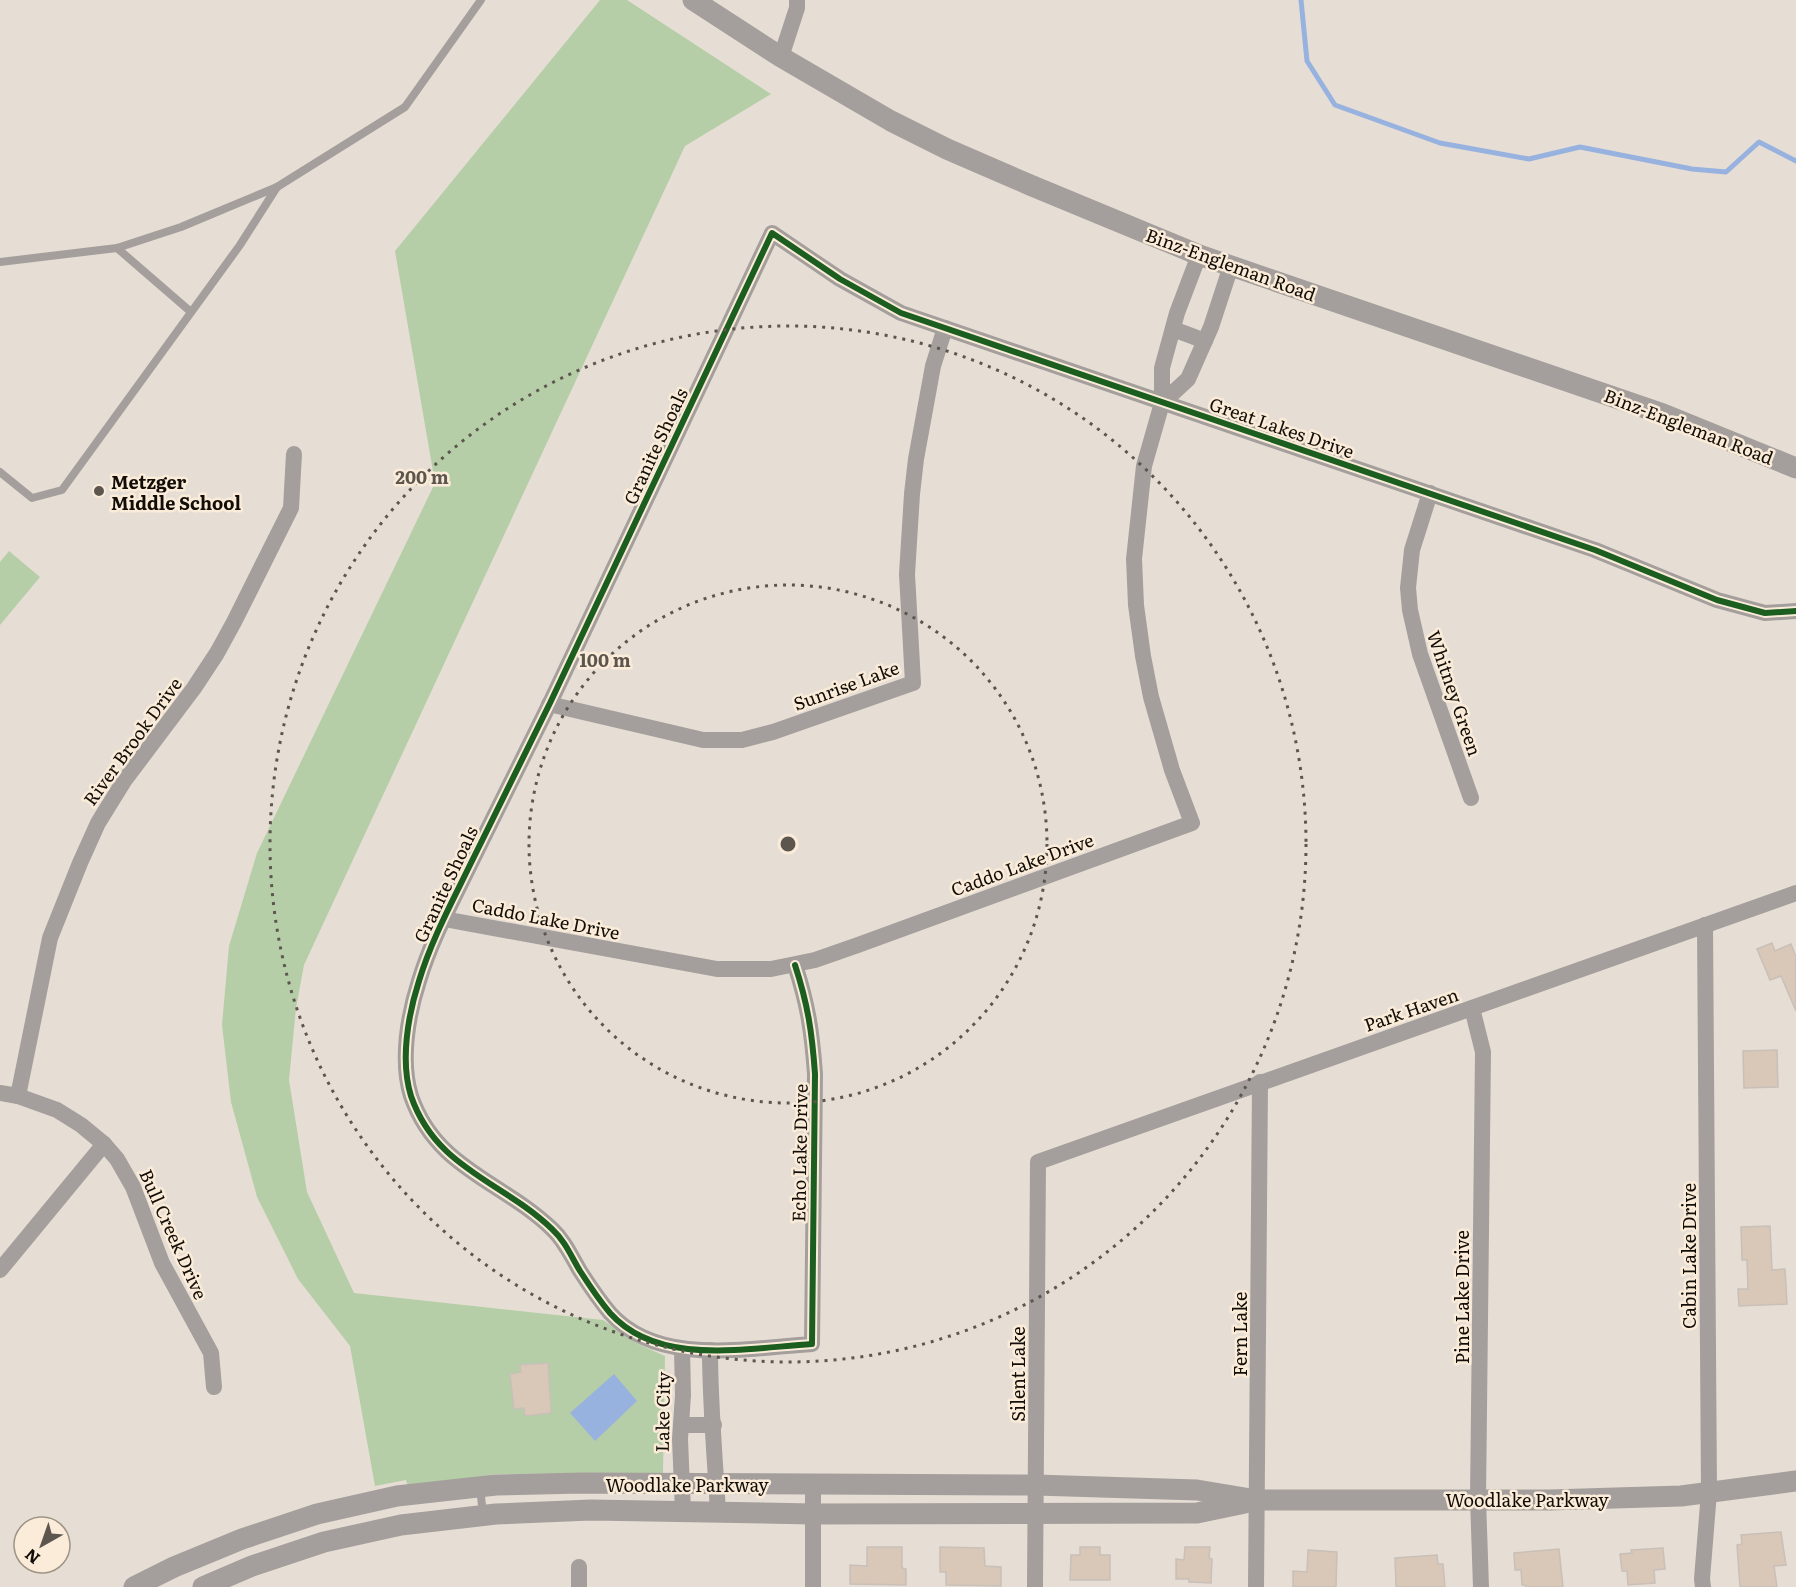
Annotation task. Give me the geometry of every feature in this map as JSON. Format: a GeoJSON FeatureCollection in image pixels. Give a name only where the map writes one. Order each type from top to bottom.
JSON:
{"type":"FeatureCollection","features":[{"type":"Feature","properties":{"kind":"street","name":"Binz-Engleman Road"},"geometry":{"type":"LineString","coordinates":[[693,0],[781,57],[947,149],[1199,255],[1663,414],[1796,468]]}},
{"type":"Feature","properties":{"kind":"street"},"geometry":{"type":"LineString","coordinates":[[781,57],[797,8],[797,0]]}},
{"type":"Feature","properties":{"kind":"street","name":"Great Lakes Drive"},"geometry":{"type":"LineString","coordinates":[[772,233],[876,301],[901,313],[1595,550],[1717,600],[1765,613],[1796,612]]}},
{"type":"Feature","properties":{"kind":"street","name":"Granite Shoals"},"geometry":{"type":"LineString","coordinates":[[772,233],[549,704],[444,919],[420,977],[409,1015],[406,1050],[410,1093],[423,1121],[441,1147],[471,1173],[527,1208],[556,1233],[566,1244],[582,1273],[612,1314],[632,1331],[649,1341],[682,1350],[812,1344]]}},
{"type":"Feature","properties":{"kind":"street","name":"Caddo Lake Drive"},"geometry":{"type":"LineString","coordinates":[[444,919],[717,969],[771,969],[795,965],[858,945],[1192,823],[1160,732],[1143,656],[1136,605],[1134,559],[1144,466],[1162,403],[1162,368],[1177,313],[1199,255]]}},
{"type":"Feature","properties":{"kind":"street"},"geometry":{"type":"LineString","coordinates":[[1162,403],[1188,379],[1211,327],[1232,266]]}},
{"type":"Feature","properties":{"kind":"street","name":"Sunrise Lake"},"geometry":{"type":"LineString","coordinates":[[549,704],[703,740],[742,740],[773,732],[913,683],[907,574],[912,494],[933,366],[945,328]]}},
{"type":"Feature","properties":{"kind":"street"},"geometry":{"type":"LineString","coordinates":[[1173,329],[1205,341]]}},
{"type":"Feature","properties":{"kind":"street","name":"River Brook Drive"},"geometry":{"type":"LineString","coordinates":[[18,1096],[50,938],[80,863],[98,823],[124,781],[194,688],[234,622],[291,508],[294,454]]}},
{"type":"Feature","properties":{"kind":"street","name":"Whitney Green"},"geometry":{"type":"LineString","coordinates":[[1430,493],[1412,550],[1408,588],[1410,610],[1419,654],[1471,798]]}},
{"type":"Feature","properties":{"kind":"street","name":"Park Haven"},"geometry":{"type":"LineString","coordinates":[[1038,1162],[1796,893]]}},
{"type":"Feature","properties":{"kind":"street","name":"Cabin Lake Drive"},"geometry":{"type":"LineString","coordinates":[[1703,1587],[1709,1492],[1705,925]]}},
{"type":"Feature","properties":{"kind":"street","name":"Echo Lake Drive"},"geometry":{"type":"LineString","coordinates":[[795,965],[813,1033],[812,1344]]}},
{"type":"Feature","properties":{"kind":"street","name":"Pine Lake Drive"},"geometry":{"type":"LineString","coordinates":[[1472,1008],[1483,1052],[1478,1499],[1481,1587]]}},
{"type":"Feature","properties":{"kind":"street","name":"Fern Lake"},"geometry":{"type":"LineString","coordinates":[[1256,1587],[1260,1082]]}},
{"type":"Feature","properties":{"kind":"street","name":"Bull Creek Drive"},"geometry":{"type":"LineString","coordinates":[[0,1093],[18,1096],[57,1110],[81,1125],[104,1144],[117,1159],[133,1187],[162,1263],[211,1353],[214,1387]]}},
{"type":"Feature","properties":{"kind":"street"},"geometry":{"type":"LineString","coordinates":[[0,1270],[104,1144]]}},
{"type":"Feature","properties":{"kind":"street","name":"Silent Lake"},"geometry":{"type":"LineString","coordinates":[[1035,1587],[1038,1162]]}},
{"type":"Feature","properties":{"kind":"street","name":"Lake City"},"geometry":{"type":"LineString","coordinates":[[682,1350],[683,1512]]}},
{"type":"Feature","properties":{"kind":"street"},"geometry":{"type":"LineString","coordinates":[[710,1350],[710,1394],[714,1425],[718,1512]]}},
{"type":"Feature","properties":{"kind":"street"},"geometry":{"type":"LineString","coordinates":[[681,1425],[714,1425]]}},
{"type":"Feature","properties":{"kind":"street","name":"Woodlake Parkway"},"geometry":{"type":"LineString","coordinates":[[134,1587],[174,1567],[242,1539],[316,1514],[397,1496],[480,1487],[582,1483],[1036,1485],[1197,1490],[1257,1500],[1550,1500],[1682,1496],[1796,1481]]}},
{"type":"Feature","properties":{"kind":"street"},"geometry":{"type":"LineString","coordinates":[[813,1485],[813,1587]]}},
{"type":"Feature","properties":{"kind":"street","name":"Woodlake Parkway"},"geometry":{"type":"LineString","coordinates":[[203,1587],[252,1566],[324,1542],[401,1525],[483,1516],[591,1510],[813,1514],[1197,1513],[1257,1500]]}},
{"type":"Feature","properties":{"kind":"street"},"geometry":{"type":"LineString","coordinates":[[579,1567],[579,1587]]}},
{"type":"Feature","properties":{"kind":"lane"},"geometry":{"type":"LineString","coordinates":[[0,262],[117,248],[182,227],[278,187],[405,107],[481,0]]}},
{"type":"Feature","properties":{"kind":"lane"},"geometry":{"type":"LineString","coordinates":[[0,472],[32,498],[62,490],[240,245],[278,187]]}},
{"type":"Feature","properties":{"kind":"lane"},"geometry":{"type":"LineString","coordinates":[[117,248],[191,312]]}},
{"type":"Feature","properties":{"kind":"lane"},"geometry":{"type":"LineString","coordinates":[[480,1487],[483,1516]]}},
{"type":"Feature","properties":{"kind":"green space"},"geometry":{"type":"Polygon","coordinates":[[[600,0],[627,0],[771,94],[685,146],[304,965],[296,1008],[289,1080],[307,1192],[354,1293],[603,1320],[638,1344],[665,1356],[663,1473],[496,1474],[408,1487],[406,1480],[375,1486],[350,1346],[298,1279],[257,1197],[231,1102],[222,1025],[229,946],[257,853],[435,483],[395,251],[600,0]]]}},
{"type":"Feature","properties":{"kind":"green space"},"geometry":{"type":"Polygon","coordinates":[[[9,551],[40,577],[0,625],[0,562],[9,551]]]}},
{"type":"Feature","properties":{"kind":"water"},"geometry":{"type":"Polygon","coordinates":[[[614,1374],[637,1401],[595,1441],[570,1413],[614,1374]]]}},
{"type":"Feature","properties":{"kind":"building"},"geometry":{"type":"Polygon","coordinates":[[[1772,943],[1775,951],[1791,944],[1796,957],[1796,1011],[1781,976],[1770,980],[1757,949],[1772,943]]]}},
{"type":"Feature","properties":{"kind":"building"},"geometry":{"type":"Polygon","coordinates":[[[1777,1050],[1778,1087],[1744,1088],[1743,1051],[1777,1050]]]}},
{"type":"Feature","properties":{"kind":"building"},"geometry":{"type":"Polygon","coordinates":[[[1770,1226],[1772,1270],[1785,1269],[1787,1304],[1739,1306],[1738,1289],[1748,1289],[1747,1260],[1742,1260],[1741,1227],[1770,1226]]]}},
{"type":"Feature","properties":{"kind":"building"},"geometry":{"type":"Polygon","coordinates":[[[548,1363],[551,1413],[525,1416],[524,1408],[514,1409],[510,1374],[521,1372],[520,1365],[548,1363]]]}},
{"type":"Feature","properties":{"kind":"building"},"geometry":{"type":"Polygon","coordinates":[[[1781,1532],[1786,1565],[1774,1566],[1777,1587],[1740,1587],[1737,1545],[1742,1544],[1741,1535],[1781,1532]]]}},
{"type":"Feature","properties":{"kind":"building"},"geometry":{"type":"Polygon","coordinates":[[[867,1547],[902,1547],[902,1568],[906,1569],[906,1585],[850,1584],[850,1565],[867,1566],[867,1547]]]}},
{"type":"Feature","properties":{"kind":"building"},"geometry":{"type":"Polygon","coordinates":[[[940,1547],[984,1548],[985,1566],[1001,1567],[1001,1586],[946,1585],[946,1572],[940,1572],[940,1547]]]}},
{"type":"Feature","properties":{"kind":"building"},"geometry":{"type":"Polygon","coordinates":[[[1080,1547],[1100,1547],[1100,1555],[1110,1555],[1110,1580],[1070,1580],[1071,1555],[1080,1555],[1080,1547]]]}},
{"type":"Feature","properties":{"kind":"building"},"geometry":{"type":"Polygon","coordinates":[[[1185,1547],[1210,1547],[1211,1583],[1176,1579],[1176,1559],[1184,1560],[1185,1547]]]}},
{"type":"Feature","properties":{"kind":"building"},"geometry":{"type":"Polygon","coordinates":[[[1663,1548],[1665,1569],[1654,1570],[1655,1583],[1628,1585],[1627,1571],[1622,1571],[1620,1554],[1632,1553],[1631,1550],[1663,1548]]]}},
{"type":"Feature","properties":{"kind":"building"},"geometry":{"type":"Polygon","coordinates":[[[1559,1549],[1563,1587],[1526,1587],[1522,1585],[1521,1570],[1515,1570],[1514,1553],[1559,1549]]]}},
{"type":"Feature","properties":{"kind":"building"},"geometry":{"type":"Polygon","coordinates":[[[1308,1550],[1337,1552],[1336,1587],[1293,1587],[1293,1571],[1307,1572],[1308,1550]]]}},
{"type":"Feature","properties":{"kind":"building"},"geometry":{"type":"Polygon","coordinates":[[[1437,1555],[1438,1564],[1443,1564],[1445,1587],[1396,1587],[1395,1558],[1437,1555]]]}},
{"type":"Feature","properties":{"kind":"waterway"},"geometry":{"type":"LineString","coordinates":[[1301,0],[1307,61],[1335,105],[1440,143],[1529,159],[1580,147],[1692,169],[1726,172],[1759,142],[1796,161]]}},
{"type":"Feature","properties":{"kind":"cycle path"},"geometry":{"type":"LineString","coordinates":[[795,965],[809,1019],[815,1074],[812,1344],[732,1350],[678,1348],[653,1341],[630,1330],[602,1303],[557,1234],[533,1212],[453,1158],[422,1121],[411,1096],[406,1068],[409,1023],[419,981],[435,937],[550,703],[772,233],[840,279],[901,313],[1595,550],[1717,600],[1765,613],[1796,611]]}},
{"type":"Feature","properties":{"kind":"place","name":"Metzger Middle School"},"geometry":{"type":"Point","coordinates":[99,491]}}]}
